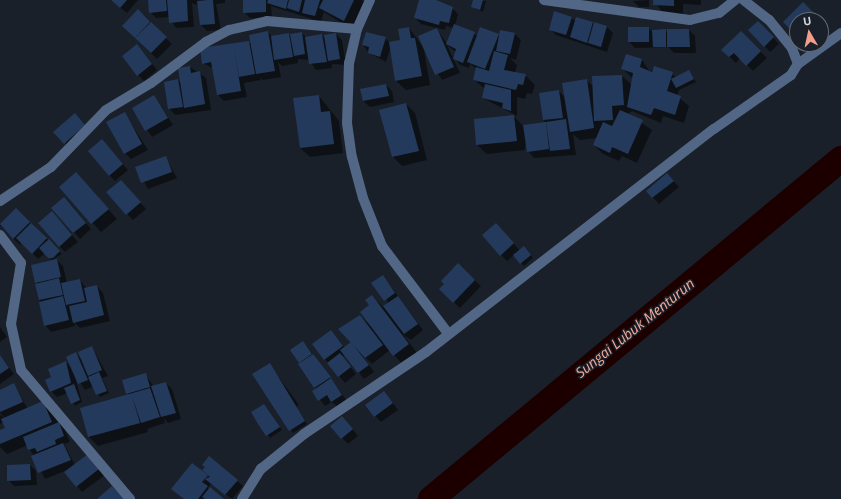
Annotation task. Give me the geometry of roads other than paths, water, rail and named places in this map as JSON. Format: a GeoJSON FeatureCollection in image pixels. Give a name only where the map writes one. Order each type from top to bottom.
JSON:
{"type":"FeatureCollection","features":[{"type":"Feature","properties":{"kind":"street"},"geometry":{"type":"LineString","coordinates":[[370,0],[356,29],[349,63],[347,123],[363,198],[382,246],[447,332]]}},
{"type":"Feature","properties":{"kind":"street"},"geometry":{"type":"LineString","coordinates":[[544,0],[690,20],[719,13],[735,0]]}},
{"type":"Feature","properties":{"kind":"street"},"geometry":{"type":"LineString","coordinates":[[743,0],[779,30],[792,48],[798,64]]}},
{"type":"Feature","properties":{"kind":"street"},"geometry":{"type":"LineString","coordinates":[[0,201],[51,167],[106,110],[151,83],[206,42],[229,30],[267,21],[356,29]]}},
{"type":"Feature","properties":{"kind":"street"},"geometry":{"type":"LineString","coordinates":[[242,499],[261,469],[304,434],[426,352],[447,332],[527,277],[714,129],[791,75],[798,64],[841,33]]}},
{"type":"Feature","properties":{"kind":"street"},"geometry":{"type":"LineString","coordinates":[[0,235],[21,263],[11,324],[22,370],[130,499]]}},
{"type":"Feature","properties":{"kind":"waterway","name":"Sungai Lubuk Menturun"},"geometry":{"type":"LineString","coordinates":[[431,499],[841,159]]}}]}
